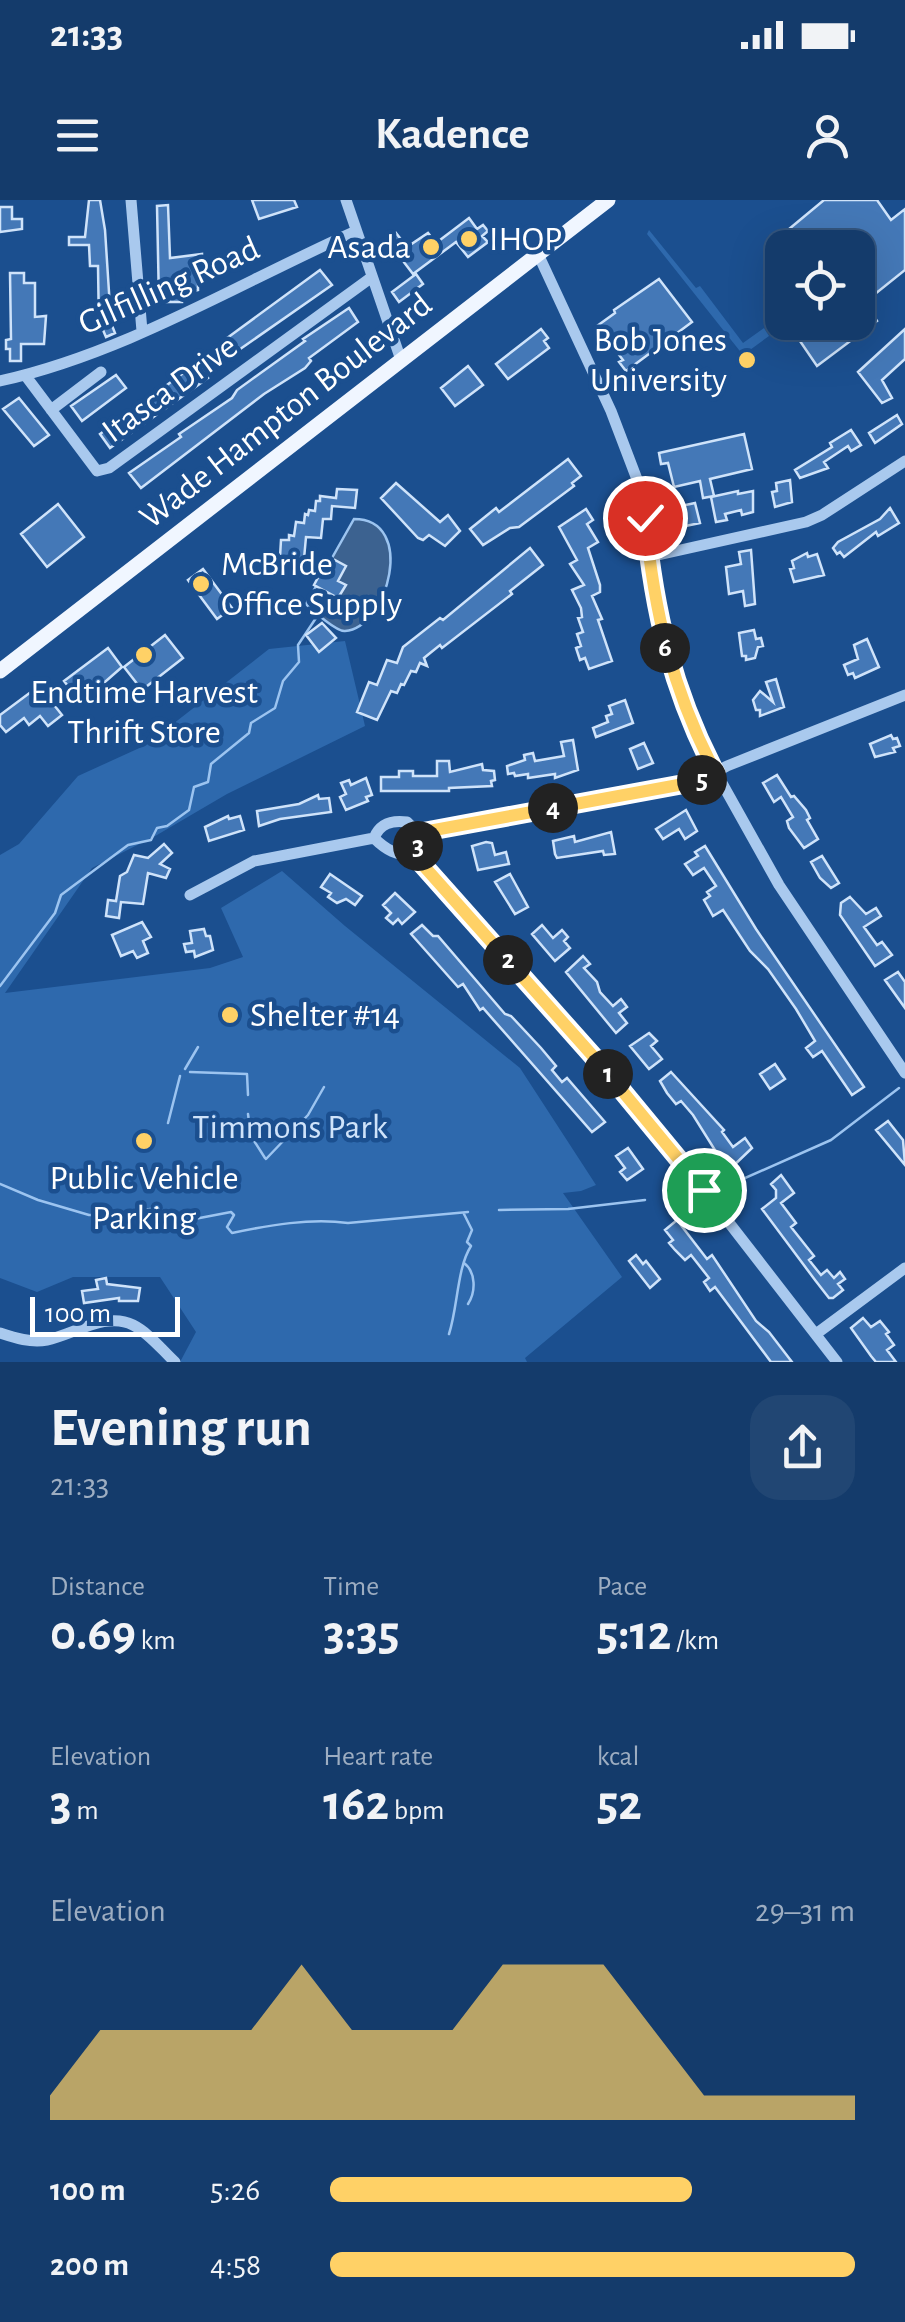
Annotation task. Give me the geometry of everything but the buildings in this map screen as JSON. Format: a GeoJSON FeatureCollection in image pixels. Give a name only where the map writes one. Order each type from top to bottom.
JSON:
{"type":"FeatureCollection","features":[{"type":"Feature","properties":{"kind":"main road","name":"Wade Hampton Boulevard"},"geometry":{"type":"LineString","coordinates":[[0,670],[608,200]]}},
{"type":"Feature","properties":{"kind":"street"},"geometry":{"type":"LineString","coordinates":[[131,200],[142,331]]}},
{"type":"Feature","properties":{"kind":"street"},"geometry":{"type":"LineString","coordinates":[[346,200],[401,360]]}},
{"type":"Feature","properties":{"kind":"street","name":"Gilfilling Road"},"geometry":{"type":"LineString","coordinates":[[0,381],[142,331],[356,231]]}},
{"type":"Feature","properties":{"kind":"street"},"geometry":{"type":"LineString","coordinates":[[538,254],[605,398],[643,495],[660,631],[672,673],[716,774],[779,885],[905,1073]]}},
{"type":"Feature","properties":{"kind":"street","name":"Itasca Drive"},"geometry":{"type":"LineString","coordinates":[[24,375],[97,471],[109,468],[372,277]]}},
{"type":"Feature","properties":{"kind":"street"},"geometry":{"type":"LineString","coordinates":[[51,410],[101,372]]}},
{"type":"Feature","properties":{"kind":"street"},"geometry":{"type":"LineString","coordinates":[[649,557],[822,516],[905,460]]}},
{"type":"Feature","properties":{"kind":"street"},"geometry":{"type":"LineString","coordinates":[[418,833],[700,781],[750,756],[905,695]]}},
{"type":"Feature","properties":{"kind":"street"},"geometry":{"type":"LineString","coordinates":[[374,838],[378,830],[392,822],[407,822],[418,833]]}},
{"type":"Feature","properties":{"kind":"street"},"geometry":{"type":"LineString","coordinates":[[414,855],[418,833]]}},
{"type":"Feature","properties":{"kind":"street"},"geometry":{"type":"LineString","coordinates":[[374,838],[401,856],[414,855]]}},
{"type":"Feature","properties":{"kind":"street"},"geometry":{"type":"LineString","coordinates":[[190,895],[254,861],[374,838]]}},
{"type":"Feature","properties":{"kind":"street"},"geometry":{"type":"LineString","coordinates":[[414,855],[661,1136],[837,1362]]}},
{"type":"Feature","properties":{"kind":"street"},"geometry":{"type":"LineString","coordinates":[[816,1334],[905,1268]]}},
{"type":"Feature","properties":{"kind":"street"},"geometry":{"type":"LineString","coordinates":[[0,1332],[35,1342],[95,1324],[123,1322],[144,1334],[175,1362]]}},
{"type":"Feature","properties":{"kind":"green space"},"geometry":{"type":"Polygon","coordinates":[[[649,230],[696,288],[700,286],[743,343],[764,328],[765,339],[743,355],[647,234],[649,230]]]}},
{"type":"Feature","properties":{"kind":"green space","name":"Timmons Park"},"geometry":{"type":"Polygon","coordinates":[[[345,641],[365,726],[227,794],[92,868],[5,993],[210,968],[243,957],[221,908],[282,871],[520,1068],[596,1185],[563,1193],[622,1277],[525,1358],[527,1362],[180,1362],[196,1332],[160,1277],[73,1277],[37,1292],[0,1278],[0,855],[19,844],[78,776],[146,745],[269,649],[345,641]]]}},
{"type":"Feature","properties":{"kind":"shaded area"},"geometry":{"type":"Polygon","coordinates":[[[354,519],[373,524],[385,536],[390,554],[389,574],[373,612],[360,625],[345,631],[331,625],[306,604],[354,519]]]}},
{"type":"Feature","properties":{"kind":"waterway"},"geometry":{"type":"LineString","coordinates":[[0,986],[55,913],[61,895],[128,845],[151,840],[157,828],[167,826],[189,810],[194,787],[208,782],[211,764],[249,733],[251,723],[275,708],[283,681],[299,662],[298,645],[318,615]]}},
{"type":"Feature","properties":{"kind":"waterway"},"geometry":{"type":"LineString","coordinates":[[185,1069],[198,1047]]}},
{"type":"Feature","properties":{"kind":"waterway"},"geometry":{"type":"LineString","coordinates":[[190,1072],[247,1074],[248,1095]]}},
{"type":"Feature","properties":{"kind":"waterway"},"geometry":{"type":"LineString","coordinates":[[168,1123],[180,1076]]}},
{"type":"Feature","properties":{"kind":"waterway"},"geometry":{"type":"LineString","coordinates":[[266,1159],[308,1115],[324,1087]]}},
{"type":"Feature","properties":{"kind":"waterway"},"geometry":{"type":"LineString","coordinates":[[718,1190],[831,1140],[899,1088]]}},
{"type":"Feature","properties":{"kind":"waterway"},"geometry":{"type":"LineString","coordinates":[[248,1114],[251,1136],[265,1158]]}},
{"type":"Feature","properties":{"kind":"waterway"},"geometry":{"type":"LineString","coordinates":[[0,1184],[89,1215],[156,1208],[184,1221],[231,1212],[234,1215],[227,1227],[232,1233],[290,1223],[348,1223],[468,1212]]}},
{"type":"Feature","properties":{"kind":"waterway"},"geometry":{"type":"LineString","coordinates":[[499,1210],[568,1209],[645,1200]]}},
{"type":"Feature","properties":{"kind":"waterway"},"geometry":{"type":"LineString","coordinates":[[449,1334],[463,1265],[471,1246],[467,1242],[472,1230],[464,1214]]}},
{"type":"Feature","properties":{"kind":"waterway"},"geometry":{"type":"LineString","coordinates":[[464,1263],[474,1282],[468,1304]]}},
{"type":"Feature","properties":{"kind":"place","name":"IHOP"},"geometry":{"type":"Point","coordinates":[469,239]}},
{"type":"Feature","properties":{"kind":"place","name":"Asada"},"geometry":{"type":"Point","coordinates":[431,247]}},
{"type":"Feature","properties":{"kind":"place","name":"Bob Jones University"},"geometry":{"type":"Point","coordinates":[747,360]}},
{"type":"Feature","properties":{"kind":"place","name":"McBride Office Supply"},"geometry":{"type":"Point","coordinates":[201,584]}},
{"type":"Feature","properties":{"kind":"place","name":"Endtime Harvest Thrift Store"},"geometry":{"type":"Point","coordinates":[144,655]}},
{"type":"Feature","properties":{"kind":"place","name":"Shelter #14"},"geometry":{"type":"Point","coordinates":[230,1015]}},
{"type":"Feature","properties":{"kind":"place","name":"Public Vehicle Parking"},"geometry":{"type":"Point","coordinates":[144,1141]}},
{"type":"Feature","properties":{"kind":"route"},"geometry":{"type":"LineString","coordinates":[[645,518],[660,631],[683,704],[716,774],[700,781],[418,833],[414,855],[600,1064],[704,1190]]}}]}
